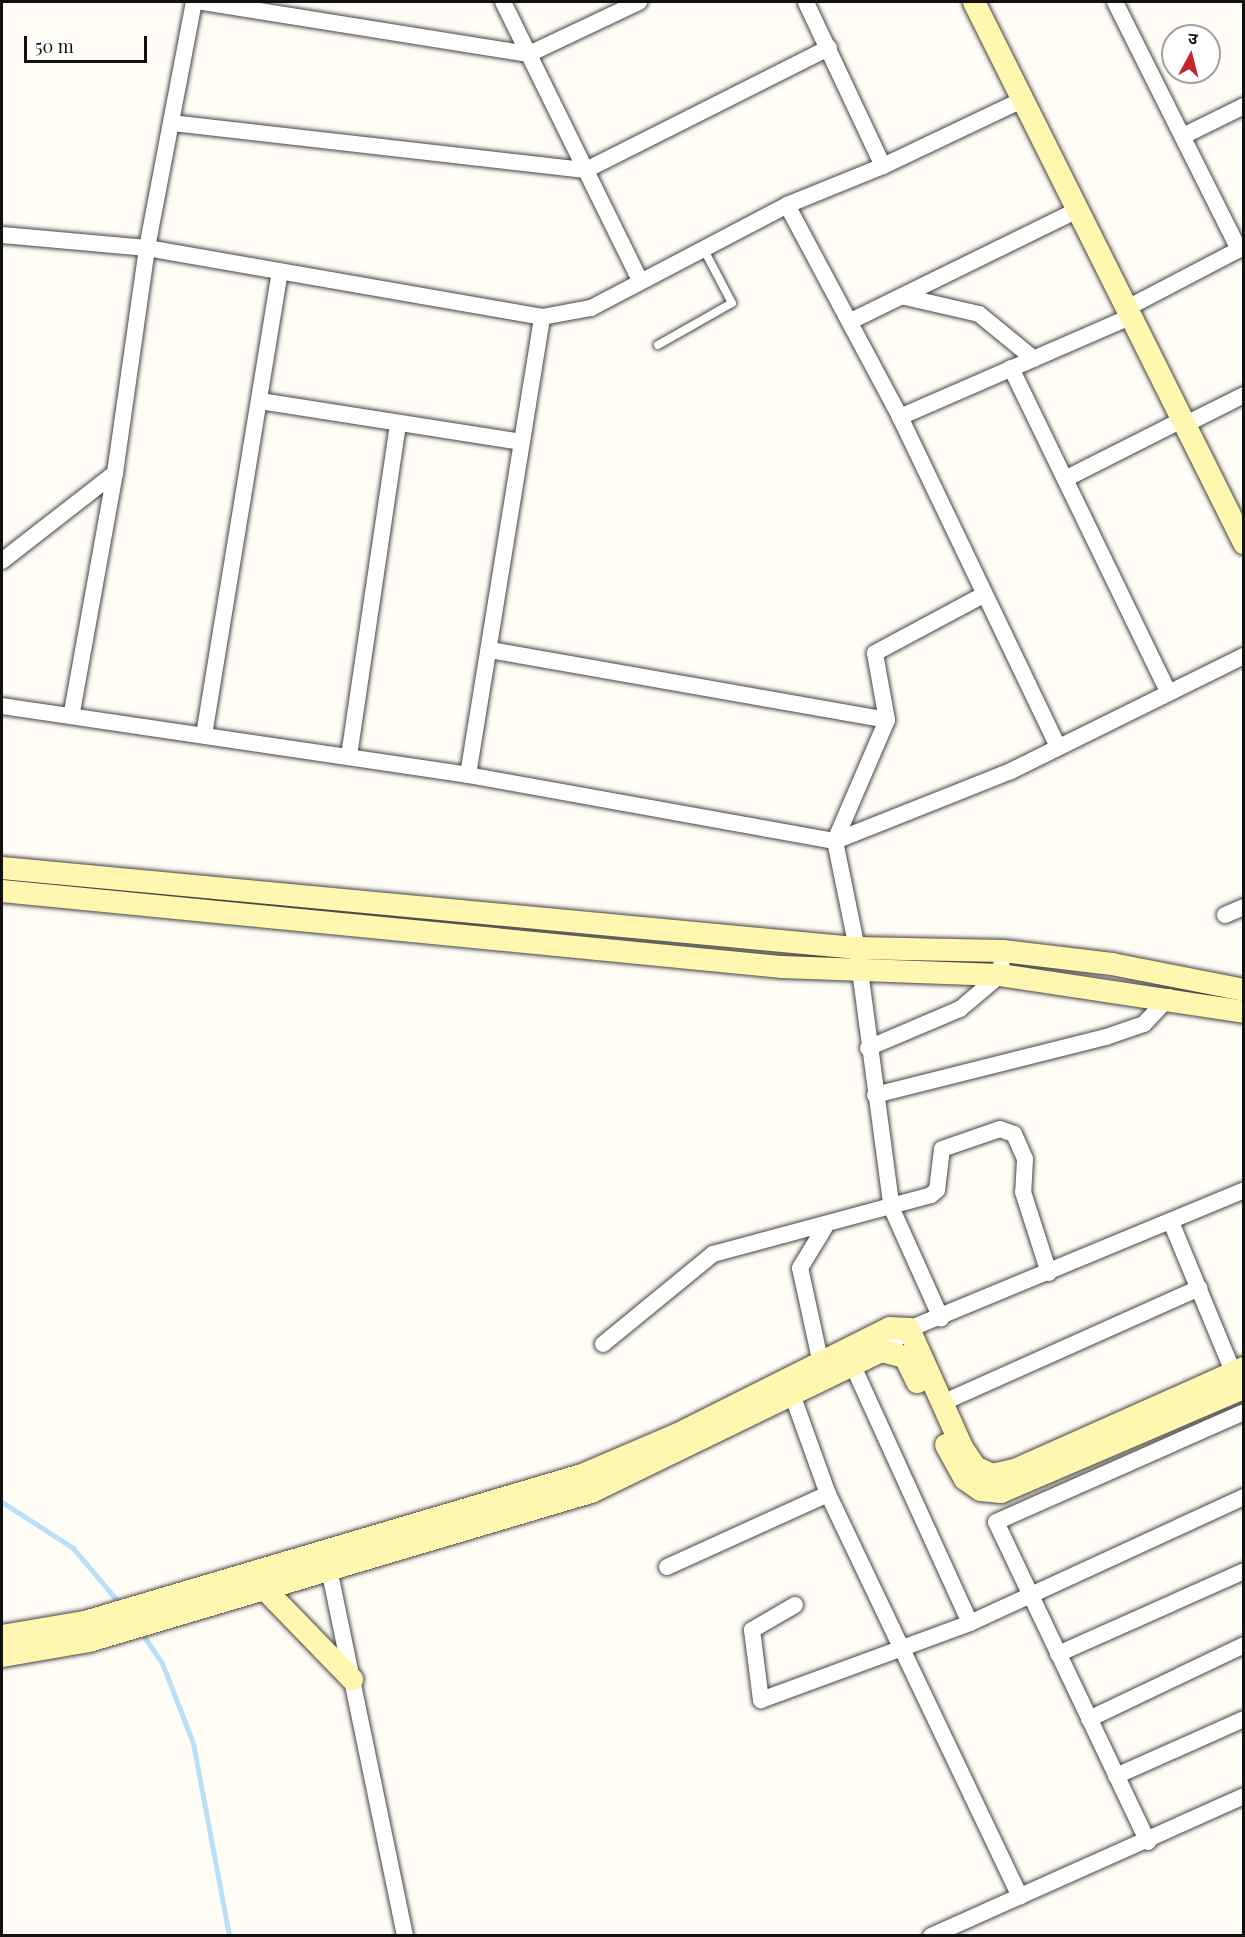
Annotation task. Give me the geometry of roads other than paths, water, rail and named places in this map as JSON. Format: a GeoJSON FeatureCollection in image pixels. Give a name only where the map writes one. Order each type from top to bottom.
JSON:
{"type":"FeatureCollection","features":[{"type":"Feature","properties":{"kind":"main road"},"geometry":{"type":"LineString","coordinates":[[974,2],[1076,211],[1130,311],[1181,424],[1244,543]]}},
{"type":"Feature","properties":{"kind":"main road"},"geometry":{"type":"LineString","coordinates":[[2,868],[860,971],[1000,975],[1169,997],[1244,1012]]}},
{"type":"Feature","properties":{"kind":"main road"},"geometry":{"type":"LineString","coordinates":[[2,891],[857,948],[1004,951],[1112,964],[1244,990]]}},
{"type":"Feature","properties":{"kind":"main road"},"geometry":{"type":"LineString","coordinates":[[2,1656],[327,1559],[582,1475],[821,1364],[890,1328],[909,1329],[968,1458],[992,1475],[1017,1469],[1240,1376]]}},
{"type":"Feature","properties":{"kind":"main road"},"geometry":{"type":"LineString","coordinates":[[327,1559],[591,1492],[793,1397],[882,1351],[905,1357],[959,1472],[991,1492],[1028,1484],[1240,1376]]}},
{"type":"Feature","properties":{"kind":"main road"},"geometry":{"type":"LineString","coordinates":[[256,1580],[352,1679]]}},
{"type":"Feature","properties":{"kind":"main road"},"geometry":{"type":"LineString","coordinates":[[2,1636],[87,1632]]}},
{"type":"Feature","properties":{"kind":"street"},"geometry":{"type":"LineString","coordinates":[[72,712],[115,473],[147,248],[194,2]]}},
{"type":"Feature","properties":{"kind":"street"},"geometry":{"type":"LineString","coordinates":[[203,2],[529,54],[639,2]]}},
{"type":"Feature","properties":{"kind":"street"},"geometry":{"type":"LineString","coordinates":[[503,2],[640,280]]}},
{"type":"Feature","properties":{"kind":"street"},"geometry":{"type":"LineString","coordinates":[[806,2],[883,166]]}},
{"type":"Feature","properties":{"kind":"street"},"geometry":{"type":"LineString","coordinates":[[900,417],[1034,359],[1130,311],[1241,249],[1115,2]]}},
{"type":"Feature","properties":{"kind":"street"},"geometry":{"type":"LineString","coordinates":[[172,123],[586,170],[829,48]]}},
{"type":"Feature","properties":{"kind":"street"},"geometry":{"type":"LineString","coordinates":[[2,235],[147,248],[542,317],[591,308],[640,280],[787,205],[883,166],[1022,100]]}},
{"type":"Feature","properties":{"kind":"street"},"geometry":{"type":"LineString","coordinates":[[1183,136],[1244,106]]}},
{"type":"Feature","properties":{"kind":"street"},"geometry":{"type":"LineString","coordinates":[[787,205],[851,321],[900,417],[1057,744]]}},
{"type":"Feature","properties":{"kind":"street"},"geometry":{"type":"LineString","coordinates":[[851,321],[905,297],[1076,211]]}},
{"type":"Feature","properties":{"kind":"street"},"geometry":{"type":"LineString","coordinates":[[204,735],[280,273]]}},
{"type":"Feature","properties":{"kind":"street"},"geometry":{"type":"LineString","coordinates":[[905,297],[979,314],[1034,359]]}},
{"type":"Feature","properties":{"kind":"street"},"geometry":{"type":"LineString","coordinates":[[468,775],[542,317]]}},
{"type":"Feature","properties":{"kind":"street"},"geometry":{"type":"LineString","coordinates":[[1011,368],[1168,691]]}},
{"type":"Feature","properties":{"kind":"street"},"geometry":{"type":"LineString","coordinates":[[1065,479],[1244,395]]}},
{"type":"Feature","properties":{"kind":"street"},"geometry":{"type":"LineString","coordinates":[[260,401],[398,426],[522,442]]}},
{"type":"Feature","properties":{"kind":"street"},"geometry":{"type":"LineString","coordinates":[[349,756],[398,426]]}},
{"type":"Feature","properties":{"kind":"street"},"geometry":{"type":"LineString","coordinates":[[2,561],[115,473]]}},
{"type":"Feature","properties":{"kind":"street"},"geometry":{"type":"LineString","coordinates":[[941,1318],[892,1209],[868,1048],[857,948],[835,841],[887,720],[875,653],[984,595]]}},
{"type":"Feature","properties":{"kind":"street"},"geometry":{"type":"LineString","coordinates":[[490,650],[887,720]]}},
{"type":"Feature","properties":{"kind":"street"},"geometry":{"type":"LineString","coordinates":[[2,706],[72,712],[204,735],[468,775],[835,841],[1011,771],[1057,744],[1244,656]]}},
{"type":"Feature","properties":{"kind":"street"},"geometry":{"type":"LineString","coordinates":[[1225,915],[1244,907]]}},
{"type":"Feature","properties":{"kind":"street"},"geometry":{"type":"LineString","coordinates":[[868,1048],[960,1009],[1000,975],[1004,951]]}},
{"type":"Feature","properties":{"kind":"street"},"geometry":{"type":"LineString","coordinates":[[876,1095],[1106,1037],[1144,1024],[1169,997]]}},
{"type":"Feature","properties":{"kind":"street"},"geometry":{"type":"LineString","coordinates":[[603,1344],[713,1254],[892,1209],[937,1190],[942,1149],[1010,1130],[1025,1159],[1023,1192],[1049,1273]]}},
{"type":"Feature","properties":{"kind":"street"},"geometry":{"type":"LineString","coordinates":[[882,1351],[909,1329],[941,1318],[1244,1190]]}},
{"type":"Feature","properties":{"kind":"street"},"geometry":{"type":"LineString","coordinates":[[1171,1222],[1240,1376]]}},
{"type":"Feature","properties":{"kind":"street"},"geometry":{"type":"LineString","coordinates":[[821,1364],[800,1268],[825,1227]]}},
{"type":"Feature","properties":{"kind":"street"},"geometry":{"type":"LineString","coordinates":[[942,1403],[1199,1288]]}},
{"type":"Feature","properties":{"kind":"street"},"geometry":{"type":"LineString","coordinates":[[853,1366],[970,1623]]}},
{"type":"Feature","properties":{"kind":"street"},"geometry":{"type":"LineString","coordinates":[[793,1397],[828,1494],[905,1648],[1020,1897]]}},
{"type":"Feature","properties":{"kind":"street"},"geometry":{"type":"LineString","coordinates":[[1148,1842],[996,1522],[1244,1412]]}},
{"type":"Feature","properties":{"kind":"street"},"geometry":{"type":"LineString","coordinates":[[667,1567],[828,1494]]}},
{"type":"Feature","properties":{"kind":"street"},"geometry":{"type":"LineString","coordinates":[[795,1605],[752,1630],[761,1700],[970,1623],[1244,1497]]}},
{"type":"Feature","properties":{"kind":"street"},"geometry":{"type":"LineString","coordinates":[[327,1559],[405,1935]]}},
{"type":"Feature","properties":{"kind":"street"},"geometry":{"type":"LineString","coordinates":[[1058,1654],[1244,1571]]}},
{"type":"Feature","properties":{"kind":"street"},"geometry":{"type":"LineString","coordinates":[[1089,1719],[1244,1645]]}},
{"type":"Feature","properties":{"kind":"street"},"geometry":{"type":"LineString","coordinates":[[1116,1776],[1244,1719]]}},
{"type":"Feature","properties":{"kind":"street"},"geometry":{"type":"LineString","coordinates":[[931,1935],[1148,1842],[1244,1796]]}},
{"type":"Feature","properties":{"kind":"lane"},"geometry":{"type":"LineString","coordinates":[[658,345],[732,303],[703,248]]}},
{"type":"Feature","properties":{"kind":"waterway"},"geometry":{"type":"LineString","coordinates":[[2,1502],[73,1548],[121,1605]]}},
{"type":"Feature","properties":{"kind":"waterway"},"geometry":{"type":"LineString","coordinates":[[141,1632],[162,1663],[193,1743],[229,1936]]}}]}
